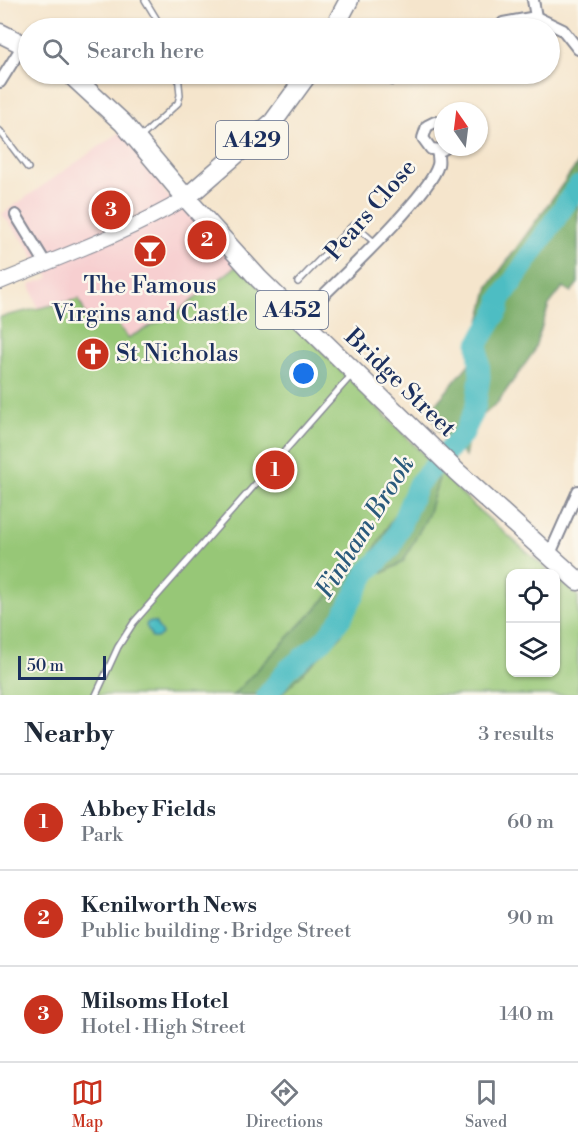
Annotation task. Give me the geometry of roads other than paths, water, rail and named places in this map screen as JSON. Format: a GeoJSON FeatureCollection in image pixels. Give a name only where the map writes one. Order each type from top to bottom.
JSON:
{"type":"FeatureCollection","features":[{"type":"Feature","properties":{"kind":"main road"},"geometry":{"type":"LineString","coordinates":[[339,18],[349,0]]}},
{"type":"Feature","properties":{"kind":"main road"},"geometry":{"type":"LineString","coordinates":[[0,33],[18,42]]}},
{"type":"Feature","properties":{"kind":"main road","name":"A452"},"geometry":{"type":"LineString","coordinates":[[82,84],[104,103],[186,198]]}},
{"type":"Feature","properties":{"kind":"main road","name":"A429"},"geometry":{"type":"LineString","coordinates":[[186,198],[273,122],[301,84]]}},
{"type":"Feature","properties":{"kind":"main road","name":"Bridge Street"},"geometry":{"type":"LineString","coordinates":[[186,198],[259,279],[401,419],[549,556]]}},
{"type":"Feature","properties":{"kind":"main road","name":"A452"},"geometry":{"type":"LineString","coordinates":[[549,556],[578,581]]}},
{"type":"Feature","properties":{"kind":"street"},"geometry":{"type":"LineString","coordinates":[[531,18],[536,17],[533,0]]}},
{"type":"Feature","properties":{"kind":"street"},"geometry":{"type":"LineString","coordinates":[[560,29],[577,46]]}},
{"type":"Feature","properties":{"kind":"street"},"geometry":{"type":"LineString","coordinates":[[0,82],[18,57]]}},
{"type":"Feature","properties":{"kind":"street","name":"Pears Close"},"geometry":{"type":"LineString","coordinates":[[434,124],[431,124],[423,134],[427,147],[434,148]]}},
{"type":"Feature","properties":{"kind":"street","name":"Pears Close"},"geometry":{"type":"LineString","coordinates":[[300,318],[375,243],[428,184],[440,156]]}},
{"type":"Feature","properties":{"kind":"street"},"geometry":{"type":"LineString","coordinates":[[0,282],[155,216],[186,198]]}},
{"type":"Feature","properties":{"kind":"street"},"geometry":{"type":"LineString","coordinates":[[16,215],[46,264]]}},
{"type":"Feature","properties":{"kind":"street"},"geometry":{"type":"LineString","coordinates":[[549,556],[578,491]]}},
{"type":"Feature","properties":{"kind":"lane"},"geometry":{"type":"LineString","coordinates":[[145,0],[156,18]]}},
{"type":"Feature","properties":{"kind":"lane"},"geometry":{"type":"LineString","coordinates":[[137,140],[178,103],[178,84]]}},
{"type":"Feature","properties":{"kind":"lane"},"geometry":{"type":"LineString","coordinates":[[0,131],[28,168]]}},
{"type":"Feature","properties":{"kind":"lane"},"geometry":{"type":"LineString","coordinates":[[298,282],[352,226],[356,225],[375,243]]}},
{"type":"Feature","properties":{"kind":"lane"},"geometry":{"type":"LineString","coordinates":[[96,695],[118,647],[134,622],[349,378]]}},
{"type":"Feature","properties":{"kind":"water"},"geometry":{"type":"Polygon","coordinates":[[[148,622],[155,622],[162,634],[157,638],[152,638],[146,625],[148,622]]]}},
{"type":"Feature","properties":{"kind":"waterway","name":"Finham Brook"},"geometry":{"type":"LineString","coordinates":[[267,695],[287,670],[324,640],[342,617],[367,572],[391,548],[418,484],[464,433],[475,409],[480,377],[478,344],[499,309],[500,300],[578,186]]}},
{"type":"Feature","properties":{"kind":"place","name":"Milsoms Hotel"},"geometry":{"type":"Point","coordinates":[111,210]}},
{"type":"Feature","properties":{"kind":"place","name":"Kenilworth News"},"geometry":{"type":"Point","coordinates":[207,240]}},
{"type":"Feature","properties":{"kind":"place","name":"The Famous Virgins and Castle"},"geometry":{"type":"Point","coordinates":[150,251]}},
{"type":"Feature","properties":{"kind":"place","name":"St Nicholas"},"geometry":{"type":"Point","coordinates":[93,354]}},
{"type":"Feature","properties":{"kind":"place","name":"Abbey Fields"},"geometry":{"type":"Point","coordinates":[275,470]}}]}
